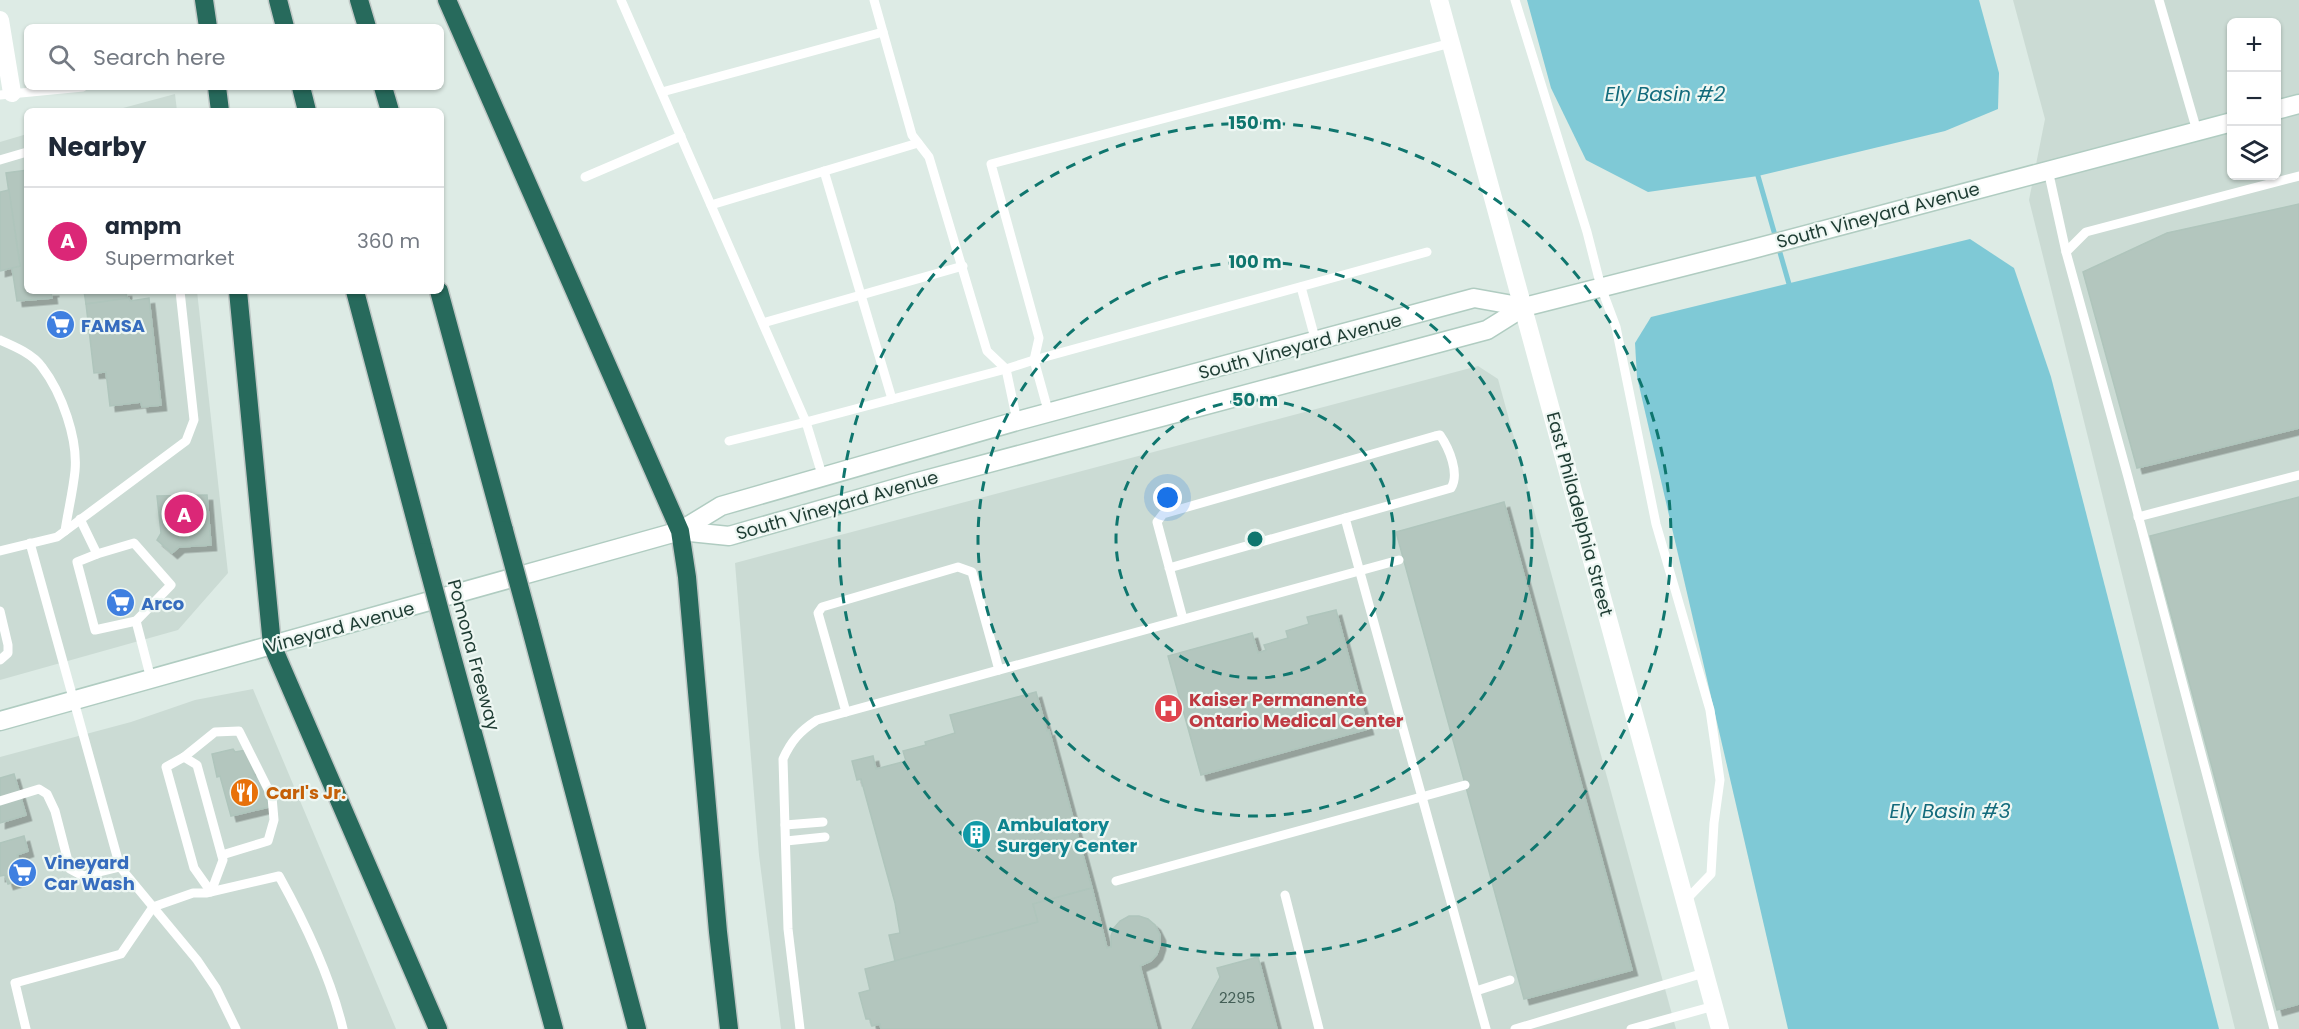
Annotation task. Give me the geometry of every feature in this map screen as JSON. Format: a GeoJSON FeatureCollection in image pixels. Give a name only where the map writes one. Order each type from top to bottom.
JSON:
{"type":"FeatureCollection","features":[{"type":"Feature","properties":{"kind":"highway"},"geometry":{"type":"LineString","coordinates":[[204,0],[208,24]]}},
{"type":"Feature","properties":{"kind":"highway"},"geometry":{"type":"LineString","coordinates":[[278,0],[284,24]]}},
{"type":"Feature","properties":{"kind":"highway"},"geometry":{"type":"LineString","coordinates":[[359,0],[366,24]]}},
{"type":"Feature","properties":{"kind":"highway"},"geometry":{"type":"LineString","coordinates":[[447,0],[680,531],[687,577],[718,932],[729,1029]]}},
{"type":"Feature","properties":{"kind":"highway"},"geometry":{"type":"LineString","coordinates":[[217,90],[220,108]]}},
{"type":"Feature","properties":{"kind":"highway"},"geometry":{"type":"LineString","coordinates":[[302,90],[306,108]]}},
{"type":"Feature","properties":{"kind":"highway"},"geometry":{"type":"LineString","coordinates":[[384,90],[389,108]]}},
{"type":"Feature","properties":{"kind":"highway"},"geometry":{"type":"LineString","coordinates":[[238,294],[272,645],[438,1029]]}},
{"type":"Feature","properties":{"kind":"highway","name":"Pomona Freeway"},"geometry":{"type":"LineString","coordinates":[[356,294],[554,1029]]}},
{"type":"Feature","properties":{"kind":"highway"},"geometry":{"type":"LineString","coordinates":[[440,294],[637,1029]]}},
{"type":"Feature","properties":{"kind":"main road","name":"East Philadelphia Street"},"geometry":{"type":"LineString","coordinates":[[1439,0],[1720,1029]]}},
{"type":"Feature","properties":{"kind":"main road"},"geometry":{"type":"LineString","coordinates":[[0,20],[6,94]]}},
{"type":"Feature","properties":{"kind":"main road"},"geometry":{"type":"LineString","coordinates":[[2281,109],[2299,104]]}},
{"type":"Feature","properties":{"kind":"main road","name":"South Vineyard Avenue"},"geometry":{"type":"LineString","coordinates":[[680,531],[729,536],[914,483],[1487,330],[1524,307],[2227,123]]}},
{"type":"Feature","properties":{"kind":"main road","name":"South Vineyard Avenue"},"geometry":{"type":"LineString","coordinates":[[680,531],[721,506],[1017,421],[1474,298],[1524,307]]}},
{"type":"Feature","properties":{"kind":"main road","name":"Vineyard Avenue"},"geometry":{"type":"LineString","coordinates":[[0,721],[680,531]]}},
{"type":"Feature","properties":{"kind":"lane"},"geometry":{"type":"LineString","coordinates":[[621,0],[806,422],[823,478]]}},
{"type":"Feature","properties":{"kind":"lane"},"geometry":{"type":"LineString","coordinates":[[873,0],[912,135],[929,157],[987,351],[1006,369],[1017,421]]}},
{"type":"Feature","properties":{"kind":"lane"},"geometry":{"type":"LineString","coordinates":[[1515,0],[1587,232],[1601,287],[1616,327],[1656,524],[1710,710],[1719,780],[1714,822],[1712,874],[1684,902]]}},
{"type":"Feature","properties":{"kind":"lane"},"geometry":{"type":"LineString","coordinates":[[2159,0],[2198,130]]}},
{"type":"Feature","properties":{"kind":"lane"},"geometry":{"type":"LineString","coordinates":[[662,92],[883,32]]}},
{"type":"Feature","properties":{"kind":"lane"},"geometry":{"type":"LineString","coordinates":[[1049,414],[1034,360],[1039,338],[992,164],[1450,43]]}},
{"type":"Feature","properties":{"kind":"lane"},"geometry":{"type":"LineString","coordinates":[[6,94],[50,90]]}},
{"type":"Feature","properties":{"kind":"lane"},"geometry":{"type":"LineString","coordinates":[[585,177],[681,136]]}},
{"type":"Feature","properties":{"kind":"lane"},"geometry":{"type":"LineString","coordinates":[[711,205],[918,143]]}},
{"type":"Feature","properties":{"kind":"lane"},"geometry":{"type":"LineString","coordinates":[[0,160],[24,153]]}},
{"type":"Feature","properties":{"kind":"lane"},"geometry":{"type":"LineString","coordinates":[[2048,170],[2066,252],[2274,1029]]}},
{"type":"Feature","properties":{"kind":"lane"},"geometry":{"type":"LineString","coordinates":[[824,171],[892,399]]}},
{"type":"Feature","properties":{"kind":"lane"},"geometry":{"type":"LineString","coordinates":[[2066,252],[2086,232],[2299,176]]}},
{"type":"Feature","properties":{"kind":"lane"},"geometry":{"type":"LineString","coordinates":[[729,441],[1006,369],[1427,252]]}},
{"type":"Feature","properties":{"kind":"lane"},"geometry":{"type":"LineString","coordinates":[[763,323],[963,266]]}},
{"type":"Feature","properties":{"kind":"lane"},"geometry":{"type":"LineString","coordinates":[[1301,287],[1316,342]]}},
{"type":"Feature","properties":{"kind":"lane"},"geometry":{"type":"LineString","coordinates":[[0,551],[57,537],[186,441],[195,420],[180,294]]}},
{"type":"Feature","properties":{"kind":"lane"},"geometry":{"type":"LineString","coordinates":[[0,340],[18,348],[42,366],[64,405],[72,434],[76,469],[65,531]]}},
{"type":"Feature","properties":{"kind":"lane"},"geometry":{"type":"LineString","coordinates":[[1169,568],[1451,488],[1455,476],[1445,442],[1440,435],[1163,514],[1157,522],[1169,568],[1184,619]]}},
{"type":"Feature","properties":{"kind":"lane"},"geometry":{"type":"LineString","coordinates":[[2138,517],[2299,475]]}},
{"type":"Feature","properties":{"kind":"lane"},"geometry":{"type":"LineString","coordinates":[[1345,518],[1486,1029]]}},
{"type":"Feature","properties":{"kind":"lane"},"geometry":{"type":"LineString","coordinates":[[80,519],[97,554]]}},
{"type":"Feature","properties":{"kind":"lane"},"geometry":{"type":"LineString","coordinates":[[30,543],[120,867],[197,960],[221,997],[236,1029]]}},
{"type":"Feature","properties":{"kind":"lane"},"geometry":{"type":"LineString","coordinates":[[134,543],[171,585],[136,621],[95,630],[77,562],[134,543]]}},
{"type":"Feature","properties":{"kind":"lane"},"geometry":{"type":"LineString","coordinates":[[800,1029],[789,929],[783,759],[789,745],[802,730],[817,720],[1399,560]]}},
{"type":"Feature","properties":{"kind":"lane"},"geometry":{"type":"LineString","coordinates":[[846,712],[818,613],[822,607],[958,567],[972,572],[999,670]]}},
{"type":"Feature","properties":{"kind":"lane"},"geometry":{"type":"LineString","coordinates":[[0,611],[9,645],[8,653],[0,660]]}},
{"type":"Feature","properties":{"kind":"lane"},"geometry":{"type":"LineString","coordinates":[[136,621],[152,679]]}},
{"type":"Feature","properties":{"kind":"lane"},"geometry":{"type":"LineString","coordinates":[[211,892],[194,868],[166,766],[184,757],[215,732],[239,731],[272,797],[274,820],[268,842],[222,855]]}},
{"type":"Feature","properties":{"kind":"lane"},"geometry":{"type":"LineString","coordinates":[[184,757],[197,765],[222,855],[223,860],[211,892]]}},
{"type":"Feature","properties":{"kind":"lane"},"geometry":{"type":"LineString","coordinates":[[1116,881],[1465,785]]}},
{"type":"Feature","properties":{"kind":"lane"},"geometry":{"type":"LineString","coordinates":[[0,801],[39,789],[47,794],[55,811],[70,869],[83,876],[120,867]]}},
{"type":"Feature","properties":{"kind":"lane"},"geometry":{"type":"LineString","coordinates":[[785,825],[823,822]]}},
{"type":"Feature","properties":{"kind":"lane"},"geometry":{"type":"LineString","coordinates":[[786,842],[825,837]]}},
{"type":"Feature","properties":{"kind":"lane"},"geometry":{"type":"LineString","coordinates":[[26,1029],[15,983],[121,954],[153,907],[193,893],[211,892],[279,876],[294,904],[338,1005],[343,1029]]}},
{"type":"Feature","properties":{"kind":"lane"},"geometry":{"type":"LineString","coordinates":[[1285,895],[1319,1029]]}},
{"type":"Feature","properties":{"kind":"lane"},"geometry":{"type":"LineString","coordinates":[[1515,1029],[1704,973]]}},
{"type":"Feature","properties":{"kind":"lane"},"geometry":{"type":"LineString","coordinates":[[1476,991],[1510,980]]}},
{"type":"Feature","properties":{"kind":"lane"},"geometry":{"type":"LineString","coordinates":[[1631,1029],[1714,1006]]}},
{"type":"Feature","properties":{"kind":"shaded area"},"geometry":{"type":"Polygon","coordinates":[[[2013,0],[2299,0],[2299,1029],[2235,1029],[2029,200],[2045,119],[2013,0]]]}},
{"type":"Feature","properties":{"kind":"shaded area"},"geometry":{"type":"Polygon","coordinates":[[[175,94],[177,108],[123,108],[175,94]]]}},
{"type":"Feature","properties":{"kind":"shaded area"},"geometry":{"type":"Polygon","coordinates":[[[24,135],[24,294],[197,294],[228,573],[178,630],[0,680],[0,142],[24,135]]]}},
{"type":"Feature","properties":{"kind":"shaded area","name":"Kaiser Permanente Ontario Medical Center"},"geometry":{"type":"Polygon","coordinates":[[[1478,366],[1498,379],[1676,1029],[781,1029],[759,855],[735,563],[1478,366]]]}},
{"type":"Feature","properties":{"kind":"shaded area"},"geometry":{"type":"Polygon","coordinates":[[[253,689],[396,1029],[0,1029],[0,757],[131,722],[195,700],[253,689]]]}},
{"type":"Feature","properties":{"kind":"water","name":"Ely Basin #2"},"geometry":{"type":"Polygon","coordinates":[[[1527,0],[1979,0],[1999,73],[1998,109],[1945,131],[1758,176],[1648,192],[1586,160],[1551,88],[1527,0]]]}},
{"type":"Feature","properties":{"kind":"water","name":"Ely Basin #3"},"geometry":{"type":"Polygon","coordinates":[[[1970,239],[2014,268],[2051,377],[2219,1029],[1788,1029],[1637,377],[1635,343],[1651,317],[1970,239]]]}},
{"type":"Feature","properties":{"kind":"building"},"geometry":{"type":"Polygon","coordinates":[[[24,170],[24,294],[51,294],[52,298],[17,301],[12,268],[20,266],[6,173],[24,170]]]}},
{"type":"Feature","properties":{"kind":"building"},"geometry":{"type":"Polygon","coordinates":[[[9,190],[20,266],[0,271],[0,192],[9,190]]]}},
{"type":"Feature","properties":{"kind":"building"},"geometry":{"type":"Polygon","coordinates":[[[2299,204],[2299,428],[2137,468],[2083,272],[2167,233],[2299,204]]]}},
{"type":"Feature","properties":{"kind":"building"},"geometry":{"type":"Polygon","coordinates":[[[84,294],[126,294],[127,299],[86,304],[84,294]]]}},
{"type":"Feature","properties":{"kind":"building"},"geometry":{"type":"Polygon","coordinates":[[[129,298],[130,301],[149,298],[161,405],[142,407],[141,402],[110,406],[106,372],[94,373],[86,304],[129,298]]]}},
{"type":"Feature","properties":{"kind":"building"},"geometry":{"type":"Polygon","coordinates":[[[207,495],[211,545],[179,547],[172,553],[157,540],[161,533],[157,496],[207,495]]]}},
{"type":"Feature","properties":{"kind":"building"},"geometry":{"type":"Polygon","coordinates":[[[2299,497],[2299,1004],[2277,1010],[2150,536],[2299,497]]]}},
{"type":"Feature","properties":{"kind":"building"},"geometry":{"type":"Polygon","coordinates":[[[1504,502],[1632,970],[1524,999],[1396,532],[1504,502]]]}},
{"type":"Feature","properties":{"kind":"building"},"geometry":{"type":"Polygon","coordinates":[[[1336,610],[1368,729],[1201,775],[1168,656],[1252,633],[1258,653],[1266,650],[1264,645],[1288,638],[1286,631],[1309,624],[1307,617],[1336,610]]]}},
{"type":"Feature","properties":{"kind":"building","name":"Ambulatory Surgery Center"},"geometry":{"type":"Polygon","coordinates":[[[1036,692],[1047,731],[1049,730],[1092,888],[1033,904],[1038,922],[895,961],[889,935],[900,933],[895,903],[861,779],[857,780],[852,761],[873,756],[876,769],[906,761],[903,751],[926,745],[925,742],[955,733],[950,715],[1036,692]]]}},
{"type":"Feature","properties":{"kind":"building","name":"Carl's Jr."},"geometry":{"type":"Polygon","coordinates":[[[233,749],[235,752],[246,750],[255,777],[261,777],[269,807],[231,816],[220,776],[217,777],[212,754],[233,749]]]}},
{"type":"Feature","properties":{"kind":"building"},"geometry":{"type":"Polygon","coordinates":[[[14,774],[26,815],[0,823],[0,778],[14,774]]]}},
{"type":"Feature","properties":{"kind":"building"},"geometry":{"type":"Polygon","coordinates":[[[24,836],[28,851],[17,855],[24,879],[8,884],[5,875],[0,876],[0,843],[24,836]]]}},
{"type":"Feature","properties":{"kind":"building"},"geometry":{"type":"Polygon","coordinates":[[[1092,888],[1107,948],[1111,947],[1114,928],[1129,916],[1148,919],[1155,925],[1160,935],[1157,954],[1151,961],[1140,966],[1157,1029],[881,1029],[880,1024],[872,1026],[870,1019],[866,1019],[859,993],[870,990],[865,969],[1038,922],[1033,904],[1092,888]]]}},
{"type":"Feature","properties":{"kind":"building"},"geometry":{"type":"Polygon","coordinates":[[[1258,957],[1277,1029],[1192,1029],[1220,977],[1217,968],[1258,957]]]}},
{"type":"Feature","properties":{"kind":"waterway"},"geometry":{"type":"LineString","coordinates":[[1758,176],[1789,284]]}},
{"type":"Feature","properties":{"kind":"place","name":"FAMSA"},"geometry":{"type":"Point","coordinates":[60,325]}},
{"type":"Feature","properties":{"kind":"place","name":"ampm"},"geometry":{"type":"Point","coordinates":[184,514]}},
{"type":"Feature","properties":{"kind":"place","name":"Arco"},"geometry":{"type":"Point","coordinates":[120,603]}},
{"type":"Feature","properties":{"kind":"place","name":"Kaiser Permanente Ontario Medical Center"},"geometry":{"type":"Point","coordinates":[1168,709]}},
{"type":"Feature","properties":{"kind":"place","name":"Carl's Jr."},"geometry":{"type":"Point","coordinates":[245,792]}},
{"type":"Feature","properties":{"kind":"place","name":"Ambulatory Surgery Center"},"geometry":{"type":"Point","coordinates":[976,834]}},
{"type":"Feature","properties":{"kind":"place","name":"Vineyard Car Wash"},"geometry":{"type":"Point","coordinates":[23,872]}}]}
